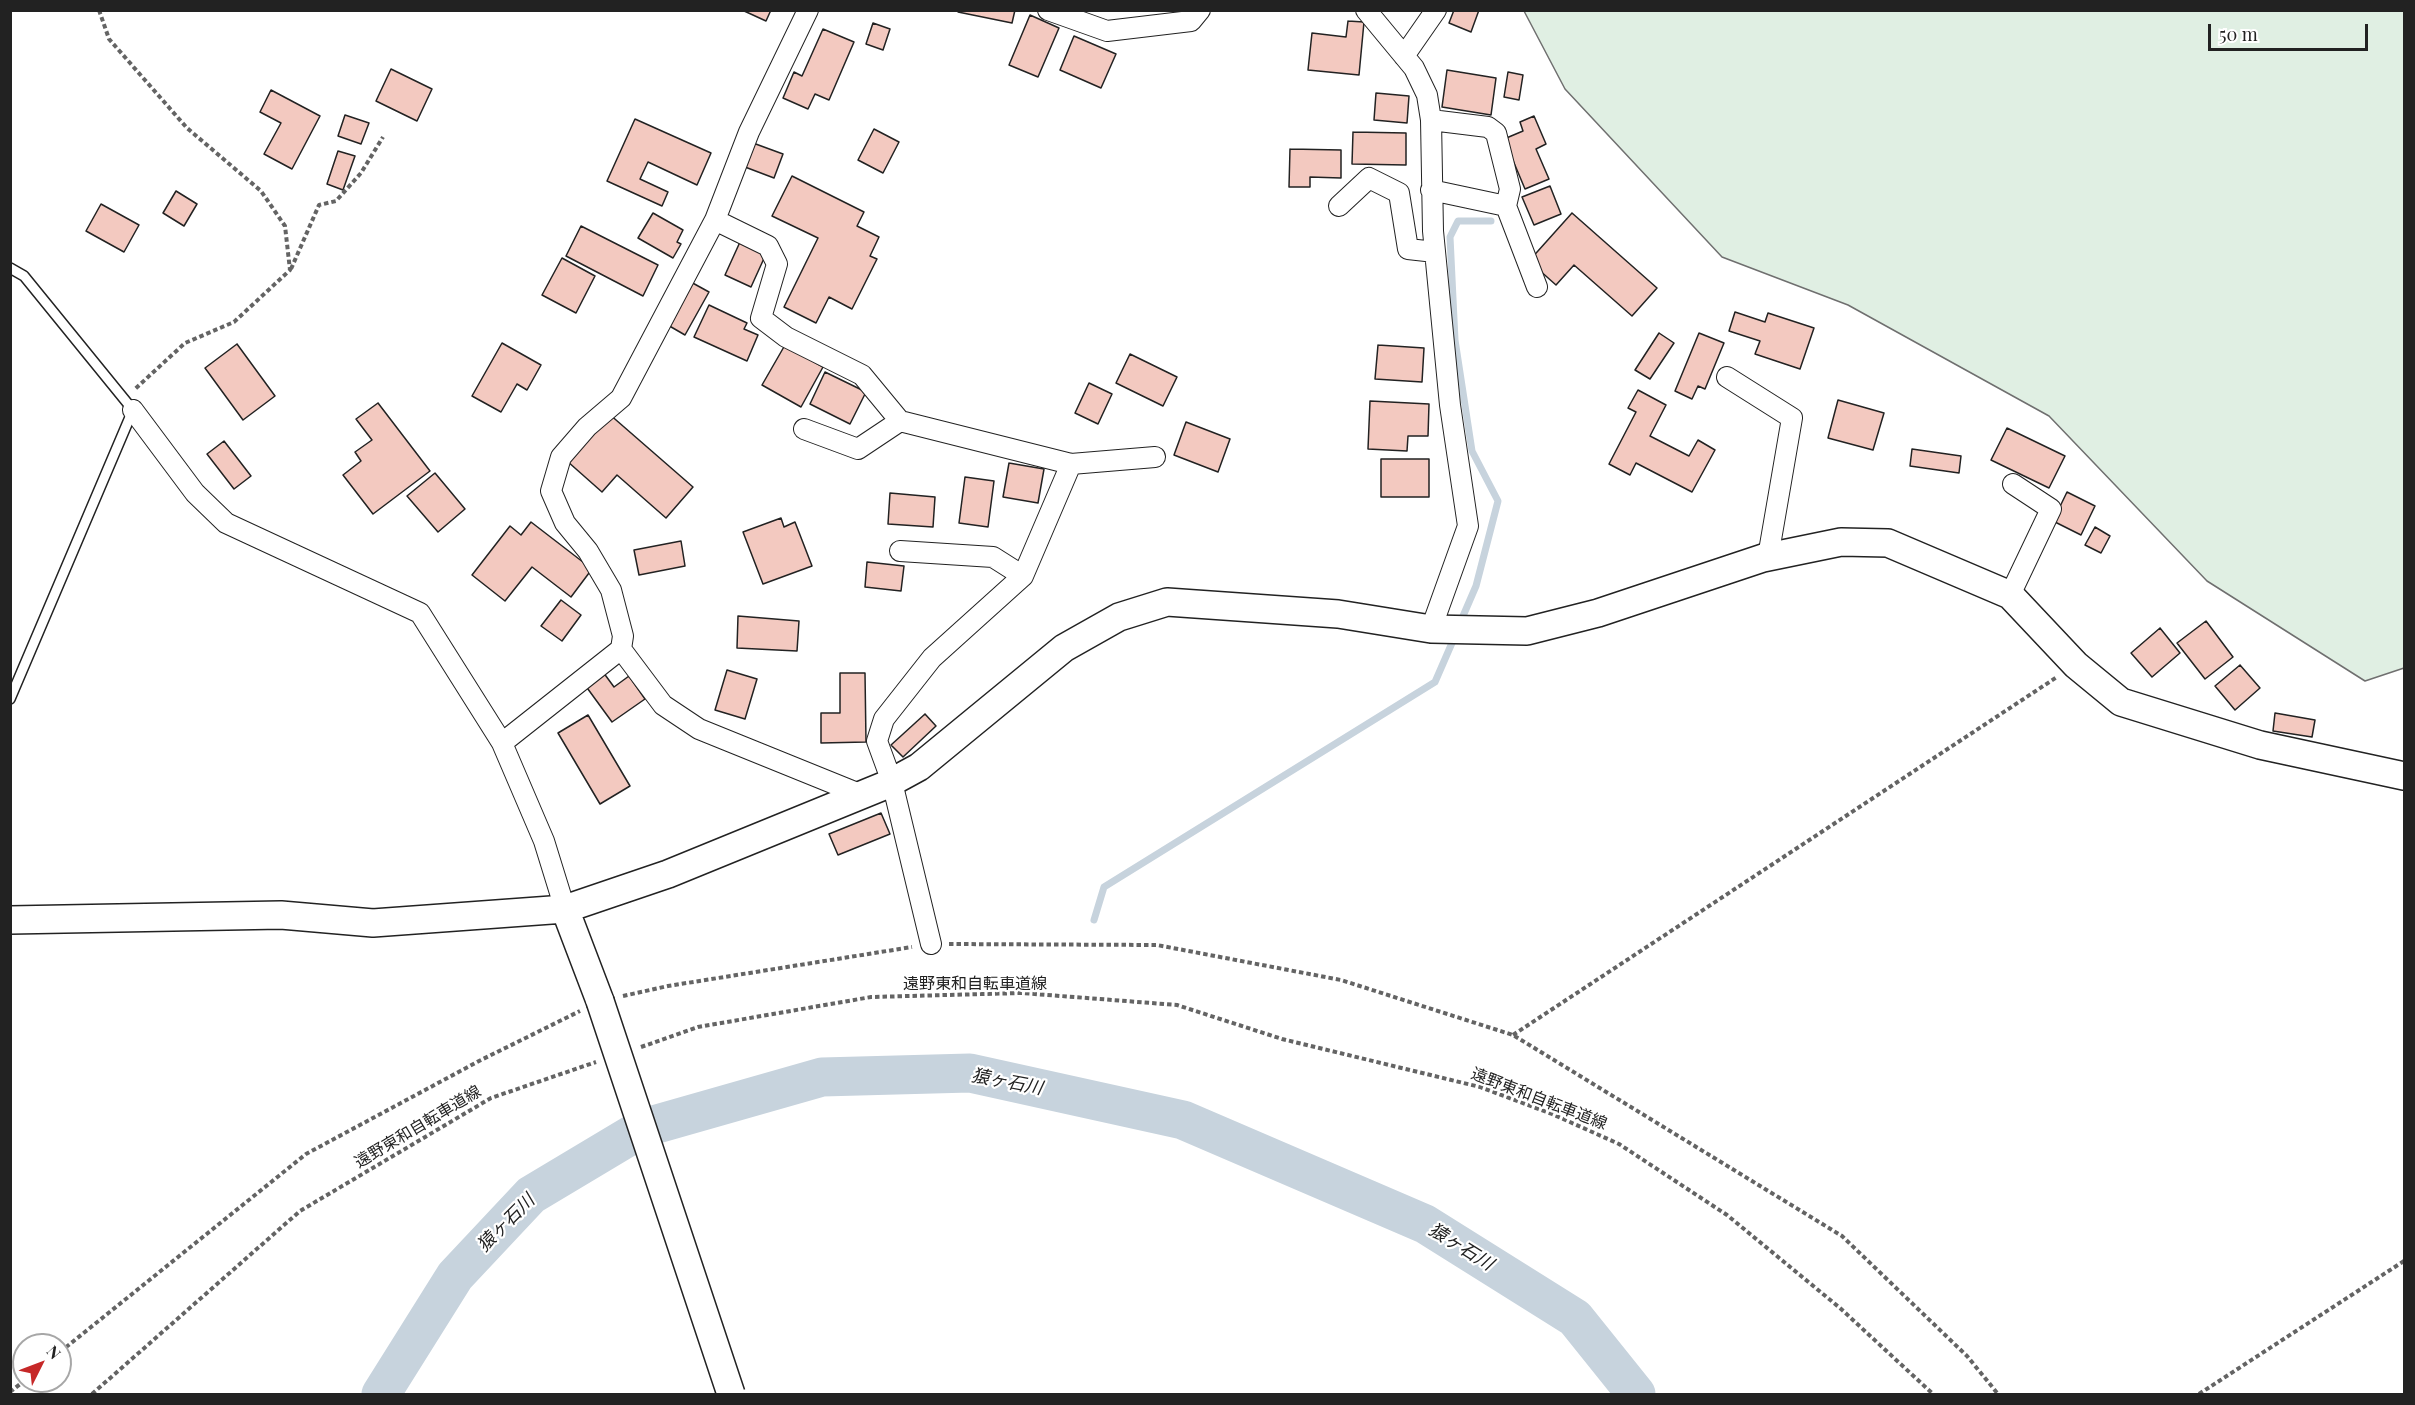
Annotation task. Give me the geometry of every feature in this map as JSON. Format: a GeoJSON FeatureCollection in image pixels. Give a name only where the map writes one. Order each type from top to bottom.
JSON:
{"type":"FeatureCollection","features":[{"type":"Feature","properties":{"kind":"street"},"geometry":{"type":"LineString","coordinates":[[502,743],[621,649],[623,636],[611,590],[588,551],[565,523],[550,491],[561,457],[587,428],[621,398],[716,220],[749,132],[808,10]]}},
{"type":"Feature","properties":{"kind":"street"},"geometry":{"type":"LineString","coordinates":[[1048,10],[1107,31],[1191,21],[1200,10]]}},
{"type":"Feature","properties":{"kind":"street"},"geometry":{"type":"LineString","coordinates":[[1366,10],[1414,68],[1427,95],[1431,120],[1431,190],[1435,252],[1450,405],[1468,526],[1431,630]]}},
{"type":"Feature","properties":{"kind":"street"},"geometry":{"type":"LineString","coordinates":[[1404,56],[1436,10]]}},
{"type":"Feature","properties":{"kind":"street"},"geometry":{"type":"LineString","coordinates":[[1431,120],[1488,128],[1496,133],[1510,189],[1506,206],[1537,287]]}},
{"type":"Feature","properties":{"kind":"street"},"geometry":{"type":"LineString","coordinates":[[1339,206],[1370,178],[1399,193],[1408,249],[1435,252]]}},
{"type":"Feature","properties":{"kind":"street"},"geometry":{"type":"LineString","coordinates":[[1431,190],[1506,206]]}},
{"type":"Feature","properties":{"kind":"street"},"geometry":{"type":"LineString","coordinates":[[716,220],[768,246],[777,264],[761,318],[786,337],[862,375],[900,421],[1071,464],[1155,457]]}},
{"type":"Feature","properties":{"kind":"street"},"geometry":{"type":"LineString","coordinates":[[1726,377],[1792,418],[1768,557]]}},
{"type":"Feature","properties":{"kind":"street"},"geometry":{"type":"LineString","coordinates":[[128,404],[195,493],[226,523],[420,612],[502,743],[544,841],[565,909],[600,1001],[731,1395]]}},
{"type":"Feature","properties":{"kind":"street"},"geometry":{"type":"LineString","coordinates":[[804,429],[858,449],[900,421]]}},
{"type":"Feature","properties":{"kind":"street"},"geometry":{"type":"LineString","coordinates":[[930,944],[892,782],[877,741],[884,719],[932,658],[1023,576],[1071,464]]}},
{"type":"Feature","properties":{"kind":"street"},"geometry":{"type":"LineString","coordinates":[[2010,595],[2051,508],[2013,484]]}},
{"type":"Feature","properties":{"kind":"street"},"geometry":{"type":"LineString","coordinates":[[10,920],[281,915],[373,923],[420,922],[565,909],[668,874],[892,782],[919,767],[1064,648],[1119,616],[1167,602],[1338,614],[1431,630],[1527,631],[1598,613],[1768,557],[1841,542],[1888,543],[2010,595],[2076,665],[2121,702],[2260,746],[2404,776]]}},
{"type":"Feature","properties":{"kind":"street"},"geometry":{"type":"LineString","coordinates":[[900,551],[993,557],[1023,576]]}},
{"type":"Feature","properties":{"kind":"street"},"geometry":{"type":"LineString","coordinates":[[621,649],[663,705],[699,729],[862,795]]}},
{"type":"Feature","properties":{"kind":"lane"},"geometry":{"type":"LineString","coordinates":[[10,268],[24,276],[128,404],[10,699]]}},
{"type":"Feature","properties":{"kind":"path"},"geometry":{"type":"LineString","coordinates":[[99,10],[109,39],[187,128],[261,191],[285,226],[290,270]]}},
{"type":"Feature","properties":{"kind":"path"},"geometry":{"type":"LineString","coordinates":[[128,404],[185,344],[234,322],[290,270],[319,205],[336,201],[361,173],[383,137]]}},
{"type":"Feature","properties":{"kind":"path"},"geometry":{"type":"LineString","coordinates":[[1513,1035],[2076,665]]}},
{"type":"Feature","properties":{"kind":"path"},"geometry":{"type":"LineString","coordinates":[[72,1342],[306,1154],[479,1061],[600,1001],[679,984],[930,944],[1157,945],[1341,980],[1513,1035],[1842,1236],[1967,1356],[1998,1395]]}},
{"type":"Feature","properties":{"kind":"path","name":"遠野東和自転車道線"},"geometry":{"type":"LineString","coordinates":[[632,1049],[698,1027],[871,996],[1022,993],[1177,1005],[1282,1039],[1480,1087],[1552,1114],[1619,1144],[1727,1215],[1840,1308],[1933,1395]]}},
{"type":"Feature","properties":{"kind":"path","name":"遠野東和自転車道線"},"geometry":{"type":"LineString","coordinates":[[92,1395],[300,1211],[491,1098],[600,1061]]}},
{"type":"Feature","properties":{"kind":"path"},"geometry":{"type":"LineString","coordinates":[[2199,1395],[2404,1261]]}},
{"type":"Feature","properties":{"kind":"green space"},"geometry":{"type":"Polygon","coordinates":[[[1524,11],[2404,11],[2404,668],[2365,681],[2207,581],[2049,416],[1848,305],[1722,257],[1565,89],[1524,11]]]}},
{"type":"Feature","properties":{"kind":"building"},"geometry":{"type":"Polygon","coordinates":[[[742,10],[771,10],[766,21],[742,10]]]}},
{"type":"Feature","properties":{"kind":"building"},"geometry":{"type":"Polygon","coordinates":[[[959,10],[1015,10],[1012,23],[958,12],[959,10]]]}},
{"type":"Feature","properties":{"kind":"building"},"geometry":{"type":"Polygon","coordinates":[[[1454,10],[1479,10],[1471,32],[1449,23],[1454,10]]]}},
{"type":"Feature","properties":{"kind":"building"},"geometry":{"type":"Polygon","coordinates":[[[1030,15],[1059,28],[1038,77],[1009,65],[1030,15]]]}},
{"type":"Feature","properties":{"kind":"building"},"geometry":{"type":"Polygon","coordinates":[[[1348,21],[1364,22],[1359,75],[1308,70],[1312,33],[1346,37],[1348,21]]]}},
{"type":"Feature","properties":{"kind":"building"},"geometry":{"type":"Polygon","coordinates":[[[873,23],[890,29],[883,50],[866,44],[873,23]]]}},
{"type":"Feature","properties":{"kind":"building"},"geometry":{"type":"Polygon","coordinates":[[[823,29],[854,42],[829,100],[815,94],[808,109],[783,98],[794,72],[802,76],[823,29]]]}},
{"type":"Feature","properties":{"kind":"building"},"geometry":{"type":"Polygon","coordinates":[[[1074,36],[1116,54],[1101,88],[1060,70],[1074,36]]]}},
{"type":"Feature","properties":{"kind":"building"},"geometry":{"type":"Polygon","coordinates":[[[391,69],[432,89],[417,121],[376,101],[391,69]]]}},
{"type":"Feature","properties":{"kind":"building"},"geometry":{"type":"Polygon","coordinates":[[[1447,70],[1496,78],[1491,115],[1442,107],[1447,70]]]}},
{"type":"Feature","properties":{"kind":"building"},"geometry":{"type":"Polygon","coordinates":[[[1508,72],[1523,75],[1519,100],[1504,97],[1508,72]]]}},
{"type":"Feature","properties":{"kind":"building"},"geometry":{"type":"Polygon","coordinates":[[[271,90],[320,116],[292,169],[264,154],[281,123],[260,112],[271,90]]]}},
{"type":"Feature","properties":{"kind":"building"},"geometry":{"type":"Polygon","coordinates":[[[1376,93],[1409,96],[1407,123],[1374,120],[1376,93]]]}},
{"type":"Feature","properties":{"kind":"building"},"geometry":{"type":"Polygon","coordinates":[[[345,115],[369,123],[361,144],[338,136],[345,115]]]}},
{"type":"Feature","properties":{"kind":"building"},"geometry":{"type":"Polygon","coordinates":[[[1534,116],[1546,144],[1536,149],[1549,179],[1525,189],[1504,139],[1523,131],[1520,122],[1534,116]]]}},
{"type":"Feature","properties":{"kind":"building"},"geometry":{"type":"Polygon","coordinates":[[[635,119],[711,153],[697,185],[648,162],[640,179],[668,192],[662,206],[607,181],[635,119]]]}},
{"type":"Feature","properties":{"kind":"building"},"geometry":{"type":"Polygon","coordinates":[[[874,129],[899,142],[883,173],[858,160],[874,129]]]}},
{"type":"Feature","properties":{"kind":"building"},"geometry":{"type":"Polygon","coordinates":[[[1353,132],[1406,133],[1406,165],[1352,164],[1353,132]]]}},
{"type":"Feature","properties":{"kind":"building"},"geometry":{"type":"Polygon","coordinates":[[[753,143],[783,154],[774,178],[745,167],[753,143]]]}},
{"type":"Feature","properties":{"kind":"building"},"geometry":{"type":"Polygon","coordinates":[[[1290,149],[1341,150],[1341,178],[1310,177],[1310,187],[1289,187],[1290,149]]]}},
{"type":"Feature","properties":{"kind":"building"},"geometry":{"type":"Polygon","coordinates":[[[338,151],[355,156],[343,190],[327,184],[338,151]]]}},
{"type":"Feature","properties":{"kind":"building"},"geometry":{"type":"Polygon","coordinates":[[[792,176],[864,212],[857,226],[879,237],[870,256],[877,259],[852,309],[829,297],[816,323],[784,307],[818,238],[772,216],[792,176]]]}},
{"type":"Feature","properties":{"kind":"building"},"geometry":{"type":"Polygon","coordinates":[[[1550,186],[1561,214],[1534,225],[1522,197],[1550,186]]]}},
{"type":"Feature","properties":{"kind":"building"},"geometry":{"type":"Polygon","coordinates":[[[176,191],[197,204],[184,226],[163,213],[176,191]]]}},
{"type":"Feature","properties":{"kind":"building"},"geometry":{"type":"Polygon","coordinates":[[[101,204],[139,225],[124,252],[86,231],[101,204]]]}},
{"type":"Feature","properties":{"kind":"building"},"geometry":{"type":"Polygon","coordinates":[[[653,213],[683,230],[677,242],[681,244],[673,258],[638,238],[653,213]]]}},
{"type":"Feature","properties":{"kind":"building"},"geometry":{"type":"Polygon","coordinates":[[[1572,213],[1657,288],[1632,316],[1574,265],[1556,285],[1529,261],[1572,213]]]}},
{"type":"Feature","properties":{"kind":"building"},"geometry":{"type":"Polygon","coordinates":[[[581,226],[658,265],[643,296],[566,256],[581,226]]]}},
{"type":"Feature","properties":{"kind":"building"},"geometry":{"type":"Polygon","coordinates":[[[740,242],[766,254],[751,287],[725,275],[740,242]]]}},
{"type":"Feature","properties":{"kind":"building"},"geometry":{"type":"Polygon","coordinates":[[[562,258],[595,276],[576,313],[542,295],[562,258]]]}},
{"type":"Feature","properties":{"kind":"building"},"geometry":{"type":"Polygon","coordinates":[[[689,281],[709,292],[685,335],[666,324],[689,281]]]}},
{"type":"Feature","properties":{"kind":"building"},"geometry":{"type":"Polygon","coordinates":[[[709,305],[747,323],[744,329],[758,335],[747,361],[694,337],[709,305]]]}},
{"type":"Feature","properties":{"kind":"building"},"geometry":{"type":"Polygon","coordinates":[[[1735,312],[1765,322],[1768,313],[1814,328],[1800,369],[1755,354],[1760,341],[1729,331],[1735,312]]]}},
{"type":"Feature","properties":{"kind":"building"},"geometry":{"type":"Polygon","coordinates":[[[1659,333],[1674,343],[1650,379],[1635,370],[1659,333]]]}},
{"type":"Feature","properties":{"kind":"building"},"geometry":{"type":"Polygon","coordinates":[[[1699,333],[1724,343],[1705,389],[1698,386],[1692,399],[1675,391],[1699,333]]]}},
{"type":"Feature","properties":{"kind":"building"},"geometry":{"type":"Polygon","coordinates":[[[502,343],[541,365],[527,390],[517,384],[501,412],[472,396],[502,343]]]}},
{"type":"Feature","properties":{"kind":"building"},"geometry":{"type":"Polygon","coordinates":[[[237,344],[275,396],[243,420],[205,368],[237,344]]]}},
{"type":"Feature","properties":{"kind":"building"},"geometry":{"type":"Polygon","coordinates":[[[785,345],[823,367],[801,407],[762,385],[785,345]]]}},
{"type":"Feature","properties":{"kind":"building"},"geometry":{"type":"Polygon","coordinates":[[[1378,345],[1424,348],[1422,382],[1375,379],[1378,345]]]}},
{"type":"Feature","properties":{"kind":"building"},"geometry":{"type":"Polygon","coordinates":[[[1130,354],[1177,377],[1163,406],[1116,383],[1130,354]]]}},
{"type":"Feature","properties":{"kind":"building"},"geometry":{"type":"Polygon","coordinates":[[[825,372],[866,392],[850,424],[810,404],[825,372]]]}},
{"type":"Feature","properties":{"kind":"building"},"geometry":{"type":"Polygon","coordinates":[[[1089,383],[1112,394],[1098,424],[1075,413],[1089,383]]]}},
{"type":"Feature","properties":{"kind":"building"},"geometry":{"type":"Polygon","coordinates":[[[1638,390],[1666,405],[1650,436],[1689,456],[1698,440],[1715,450],[1692,492],[1636,463],[1630,475],[1609,464],[1636,412],[1628,408],[1638,390]]]}},
{"type":"Feature","properties":{"kind":"building"},"geometry":{"type":"Polygon","coordinates":[[[1838,400],[1884,413],[1873,450],[1828,438],[1838,400]]]}},
{"type":"Feature","properties":{"kind":"building"},"geometry":{"type":"Polygon","coordinates":[[[1370,401],[1429,404],[1428,436],[1408,436],[1407,451],[1368,449],[1370,401]]]}},
{"type":"Feature","properties":{"kind":"building"},"geometry":{"type":"Polygon","coordinates":[[[378,403],[430,471],[373,514],[343,475],[361,461],[355,452],[372,440],[356,419],[378,403]]]}},
{"type":"Feature","properties":{"kind":"building"},"geometry":{"type":"Polygon","coordinates":[[[608,413],[693,487],[666,518],[617,475],[602,492],[567,461],[608,413]]]}},
{"type":"Feature","properties":{"kind":"building"},"geometry":{"type":"Polygon","coordinates":[[[1186,422],[1230,439],[1218,472],[1174,455],[1186,422]]]}},
{"type":"Feature","properties":{"kind":"building"},"geometry":{"type":"Polygon","coordinates":[[[2007,428],[2065,456],[2049,488],[1991,460],[2007,428]]]}},
{"type":"Feature","properties":{"kind":"building"},"geometry":{"type":"Polygon","coordinates":[[[224,441],[251,476],[234,489],[207,454],[224,441]]]}},
{"type":"Feature","properties":{"kind":"building"},"geometry":{"type":"Polygon","coordinates":[[[1912,449],[1961,456],[1959,473],[1910,466],[1912,449]]]}},
{"type":"Feature","properties":{"kind":"building"},"geometry":{"type":"Polygon","coordinates":[[[1381,459],[1429,459],[1429,497],[1381,497],[1381,459]]]}},
{"type":"Feature","properties":{"kind":"building"},"geometry":{"type":"Polygon","coordinates":[[[1009,463],[1044,469],[1038,503],[1003,497],[1009,463]]]}},
{"type":"Feature","properties":{"kind":"building"},"geometry":{"type":"Polygon","coordinates":[[[435,473],[465,509],[438,532],[407,496],[435,473]]]}},
{"type":"Feature","properties":{"kind":"building"},"geometry":{"type":"Polygon","coordinates":[[[965,477],[994,481],[988,527],[959,523],[965,477]]]}},
{"type":"Feature","properties":{"kind":"building"},"geometry":{"type":"Polygon","coordinates":[[[2067,492],[2095,506],[2081,535],[2053,521],[2067,492]]]}},
{"type":"Feature","properties":{"kind":"building"},"geometry":{"type":"Polygon","coordinates":[[[890,493],[935,497],[933,527],[888,524],[890,493]]]}},
{"type":"Feature","properties":{"kind":"building"},"geometry":{"type":"Polygon","coordinates":[[[781,518],[784,527],[795,522],[812,566],[763,584],[743,532],[781,518]]]}},
{"type":"Feature","properties":{"kind":"building"},"geometry":{"type":"Polygon","coordinates":[[[531,522],[592,569],[571,597],[532,567],[505,601],[472,575],[510,526],[521,535],[531,522]]]}},
{"type":"Feature","properties":{"kind":"building"},"geometry":{"type":"Polygon","coordinates":[[[2095,527],[2110,536],[2101,553],[2085,545],[2095,527]]]}},
{"type":"Feature","properties":{"kind":"building"},"geometry":{"type":"Polygon","coordinates":[[[681,541],[685,566],[639,575],[634,550],[681,541]]]}},
{"type":"Feature","properties":{"kind":"building"},"geometry":{"type":"Polygon","coordinates":[[[867,562],[904,566],[901,591],[865,587],[867,562]]]}},
{"type":"Feature","properties":{"kind":"building"},"geometry":{"type":"Polygon","coordinates":[[[561,600],[581,615],[562,641],[541,626],[561,600]]]}},
{"type":"Feature","properties":{"kind":"building"},"geometry":{"type":"Polygon","coordinates":[[[738,616],[799,621],[797,651],[737,648],[738,616]]]}},
{"type":"Feature","properties":{"kind":"building"},"geometry":{"type":"Polygon","coordinates":[[[2206,621],[2233,657],[2205,679],[2177,643],[2206,621]]]}},
{"type":"Feature","properties":{"kind":"building"},"geometry":{"type":"Polygon","coordinates":[[[2160,628],[2180,653],[2152,677],[2131,653],[2160,628]]]}},
{"type":"Feature","properties":{"kind":"building"},"geometry":{"type":"Polygon","coordinates":[[[2240,665],[2260,688],[2235,710],[2215,686],[2240,665]]]}},
{"type":"Feature","properties":{"kind":"building"},"geometry":{"type":"Polygon","coordinates":[[[727,670],[757,679],[745,719],[715,710],[727,670]]]}},
{"type":"Feature","properties":{"kind":"building"},"geometry":{"type":"Polygon","coordinates":[[[603,672],[614,687],[629,676],[645,699],[612,722],[585,685],[603,672]]]}},
{"type":"Feature","properties":{"kind":"building"},"geometry":{"type":"Polygon","coordinates":[[[840,673],[865,673],[866,742],[821,743],[821,713],[840,713],[840,673]]]}},
{"type":"Feature","properties":{"kind":"building"},"geometry":{"type":"Polygon","coordinates":[[[2275,713],[2315,720],[2312,737],[2273,731],[2275,713]]]}},
{"type":"Feature","properties":{"kind":"building"},"geometry":{"type":"Polygon","coordinates":[[[925,714],[936,726],[903,757],[891,745],[925,714]]]}},
{"type":"Feature","properties":{"kind":"building"},"geometry":{"type":"Polygon","coordinates":[[[588,715],[630,786],[600,804],[558,733],[588,715]]]}},
{"type":"Feature","properties":{"kind":"building"},"geometry":{"type":"Polygon","coordinates":[[[881,813],[890,834],[838,855],[829,834],[881,813]]]}},
{"type":"Feature","properties":{"kind":"waterway"},"geometry":{"type":"LineString","coordinates":[[1460,623],[1476,586],[1498,501],[1472,451],[1455,340],[1450,237],[1458,221],[1491,221]]}},
{"type":"Feature","properties":{"kind":"waterway"},"geometry":{"type":"LineString","coordinates":[[1094,920],[1104,887],[1435,682],[1455,636]]}},
{"type":"Feature","properties":{"kind":"waterway","name":"猿ヶ石川"},"geometry":{"type":"LineString","coordinates":[[381,1394],[455,1276],[531,1195],[643,1128],[822,1077],[970,1073],[1183,1120],[1425,1224],[1575,1318],[1636,1394]]}}]}
